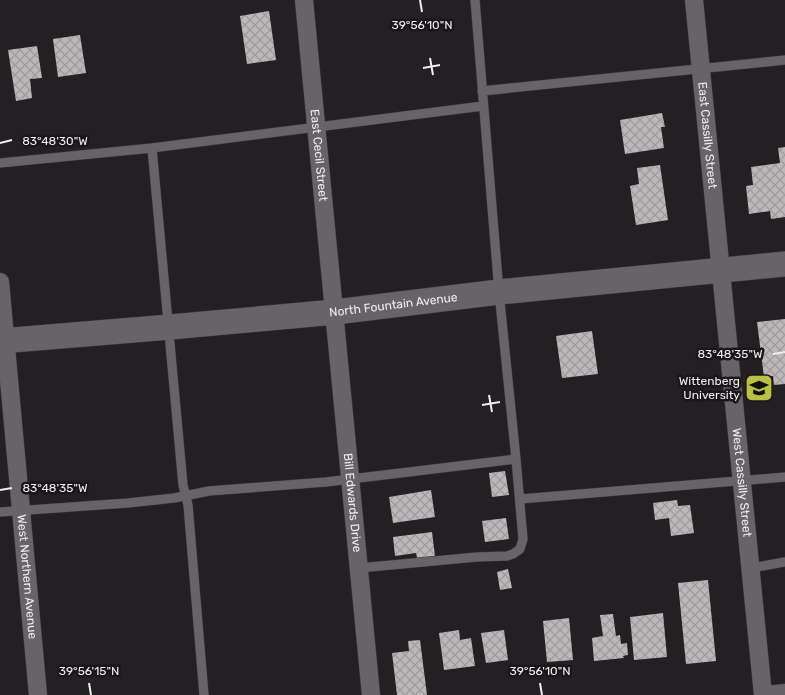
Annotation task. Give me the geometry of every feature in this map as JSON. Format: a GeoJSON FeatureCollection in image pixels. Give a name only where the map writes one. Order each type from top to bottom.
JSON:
{"type":"FeatureCollection","features":[{"type":"Feature","properties":{"kind":"street","name":"East Cecil Street"},"geometry":{"type":"LineString","coordinates":[[304,0],[334,312]]}},
{"type":"Feature","properties":{"kind":"street","name":"East Cassilly Street"},"geometry":{"type":"LineString","coordinates":[[694,0],[721,270]]}},
{"type":"Feature","properties":{"kind":"street","name":"North Fountain Avenue"},"geometry":{"type":"LineString","coordinates":[[2,340],[334,312],[499,292],[785,264]]}},
{"type":"Feature","properties":{"kind":"street","name":"West Cassilly Street"},"geometry":{"type":"LineString","coordinates":[[721,270],[764,695]]}},
{"type":"Feature","properties":{"kind":"street","name":"West Northern Avenue"},"geometry":{"type":"LineString","coordinates":[[0,282],[2,340],[38,695]]}},
{"type":"Feature","properties":{"kind":"street","name":"Bill Edwards Drive"},"geometry":{"type":"LineString","coordinates":[[334,312],[371,695]]}},
{"type":"Feature","properties":{"kind":"street"},"geometry":{"type":"LineString","coordinates":[[764,695],[785,693]]}},
{"type":"Feature","properties":{"kind":"lane"},"geometry":{"type":"LineString","coordinates":[[359,568],[513,554],[520,549],[523,539],[499,292],[475,0]]}},
{"type":"Feature","properties":{"kind":"lane"},"geometry":{"type":"LineString","coordinates":[[482,91],[785,60]]}},
{"type":"Feature","properties":{"kind":"lane"},"geometry":{"type":"LineString","coordinates":[[0,163],[152,148],[483,106]]}},
{"type":"Feature","properties":{"kind":"lane"},"geometry":{"type":"LineString","coordinates":[[152,148],[204,695]]}},
{"type":"Feature","properties":{"kind":"lane"},"geometry":{"type":"LineString","coordinates":[[0,512],[128,503],[186,496],[209,491],[351,479],[516,459]]}},
{"type":"Feature","properties":{"kind":"lane"},"geometry":{"type":"LineString","coordinates":[[520,499],[785,477]]}},
{"type":"Feature","properties":{"kind":"lane"},"geometry":{"type":"LineString","coordinates":[[751,568],[785,562]]}},
{"type":"Feature","properties":{"kind":"building"},"geometry":{"type":"Polygon","coordinates":[[[269,11],[276,60],[247,64],[240,16],[269,11]]]}},
{"type":"Feature","properties":{"kind":"building"},"geometry":{"type":"Polygon","coordinates":[[[80,35],[86,73],[58,77],[53,39],[80,35]]]}},
{"type":"Feature","properties":{"kind":"building"},"geometry":{"type":"Polygon","coordinates":[[[37,46],[42,78],[30,79],[32,98],[16,101],[8,50],[37,46]]]}},
{"type":"Feature","properties":{"kind":"building"},"geometry":{"type":"Polygon","coordinates":[[[662,113],[665,127],[661,127],[664,148],[625,154],[620,120],[662,113]]]}},
{"type":"Feature","properties":{"kind":"building"},"geometry":{"type":"Polygon","coordinates":[[[785,147],[785,217],[771,219],[770,211],[749,214],[746,186],[753,185],[751,167],[780,163],[778,148],[785,147]]]}},
{"type":"Feature","properties":{"kind":"building"},"geometry":{"type":"Polygon","coordinates":[[[660,165],[668,220],[636,225],[630,186],[639,184],[637,168],[660,165]]]}},
{"type":"Feature","properties":{"kind":"building"},"geometry":{"type":"Polygon","coordinates":[[[785,319],[785,384],[774,385],[773,376],[764,377],[757,322],[785,319]]]}},
{"type":"Feature","properties":{"kind":"building"},"geometry":{"type":"Polygon","coordinates":[[[592,331],[598,374],[562,378],[556,336],[592,331]]]}},
{"type":"Feature","properties":{"kind":"building"},"geometry":{"type":"Polygon","coordinates":[[[505,471],[509,495],[492,497],[489,473],[505,471]]]}},
{"type":"Feature","properties":{"kind":"building"},"geometry":{"type":"Polygon","coordinates":[[[431,490],[435,517],[393,523],[389,497],[431,490]]]}},
{"type":"Feature","properties":{"kind":"building"},"geometry":{"type":"Polygon","coordinates":[[[677,500],[678,506],[690,505],[694,533],[671,536],[669,518],[655,520],[653,503],[677,500]]]}},
{"type":"Feature","properties":{"kind":"building"},"geometry":{"type":"Polygon","coordinates":[[[506,518],[509,539],[485,542],[482,521],[506,518]]]}},
{"type":"Feature","properties":{"kind":"building"},"geometry":{"type":"Polygon","coordinates":[[[432,532],[435,556],[417,558],[416,553],[395,556],[393,537],[432,532]]]}},
{"type":"Feature","properties":{"kind":"building"},"geometry":{"type":"Polygon","coordinates":[[[508,569],[512,588],[500,590],[497,572],[508,569]]]}},
{"type":"Feature","properties":{"kind":"building"},"geometry":{"type":"Polygon","coordinates":[[[708,580],[716,661],[686,664],[678,583],[708,580]]]}},
{"type":"Feature","properties":{"kind":"building"},"geometry":{"type":"Polygon","coordinates":[[[663,613],[667,657],[634,660],[630,617],[663,613]]]}},
{"type":"Feature","properties":{"kind":"building"},"geometry":{"type":"Polygon","coordinates":[[[613,614],[616,636],[620,635],[621,644],[627,643],[628,655],[623,656],[624,658],[594,661],[592,638],[603,636],[600,615],[613,614]]]}},
{"type":"Feature","properties":{"kind":"building"},"geometry":{"type":"Polygon","coordinates":[[[569,618],[573,660],[547,662],[543,621],[569,618]]]}},
{"type":"Feature","properties":{"kind":"building"},"geometry":{"type":"Polygon","coordinates":[[[459,630],[460,640],[471,638],[475,666],[444,670],[439,633],[459,630]]]}},
{"type":"Feature","properties":{"kind":"building"},"geometry":{"type":"Polygon","coordinates":[[[504,630],[508,660],[486,663],[481,633],[504,630]]]}},
{"type":"Feature","properties":{"kind":"building"},"geometry":{"type":"Polygon","coordinates":[[[420,640],[427,695],[397,695],[392,653],[409,651],[408,641],[420,640]]]}},
{"type":"Feature","properties":{"kind":"place","name":"Wittenberg University"},"geometry":{"type":"Point","coordinates":[759,388]}}]}
